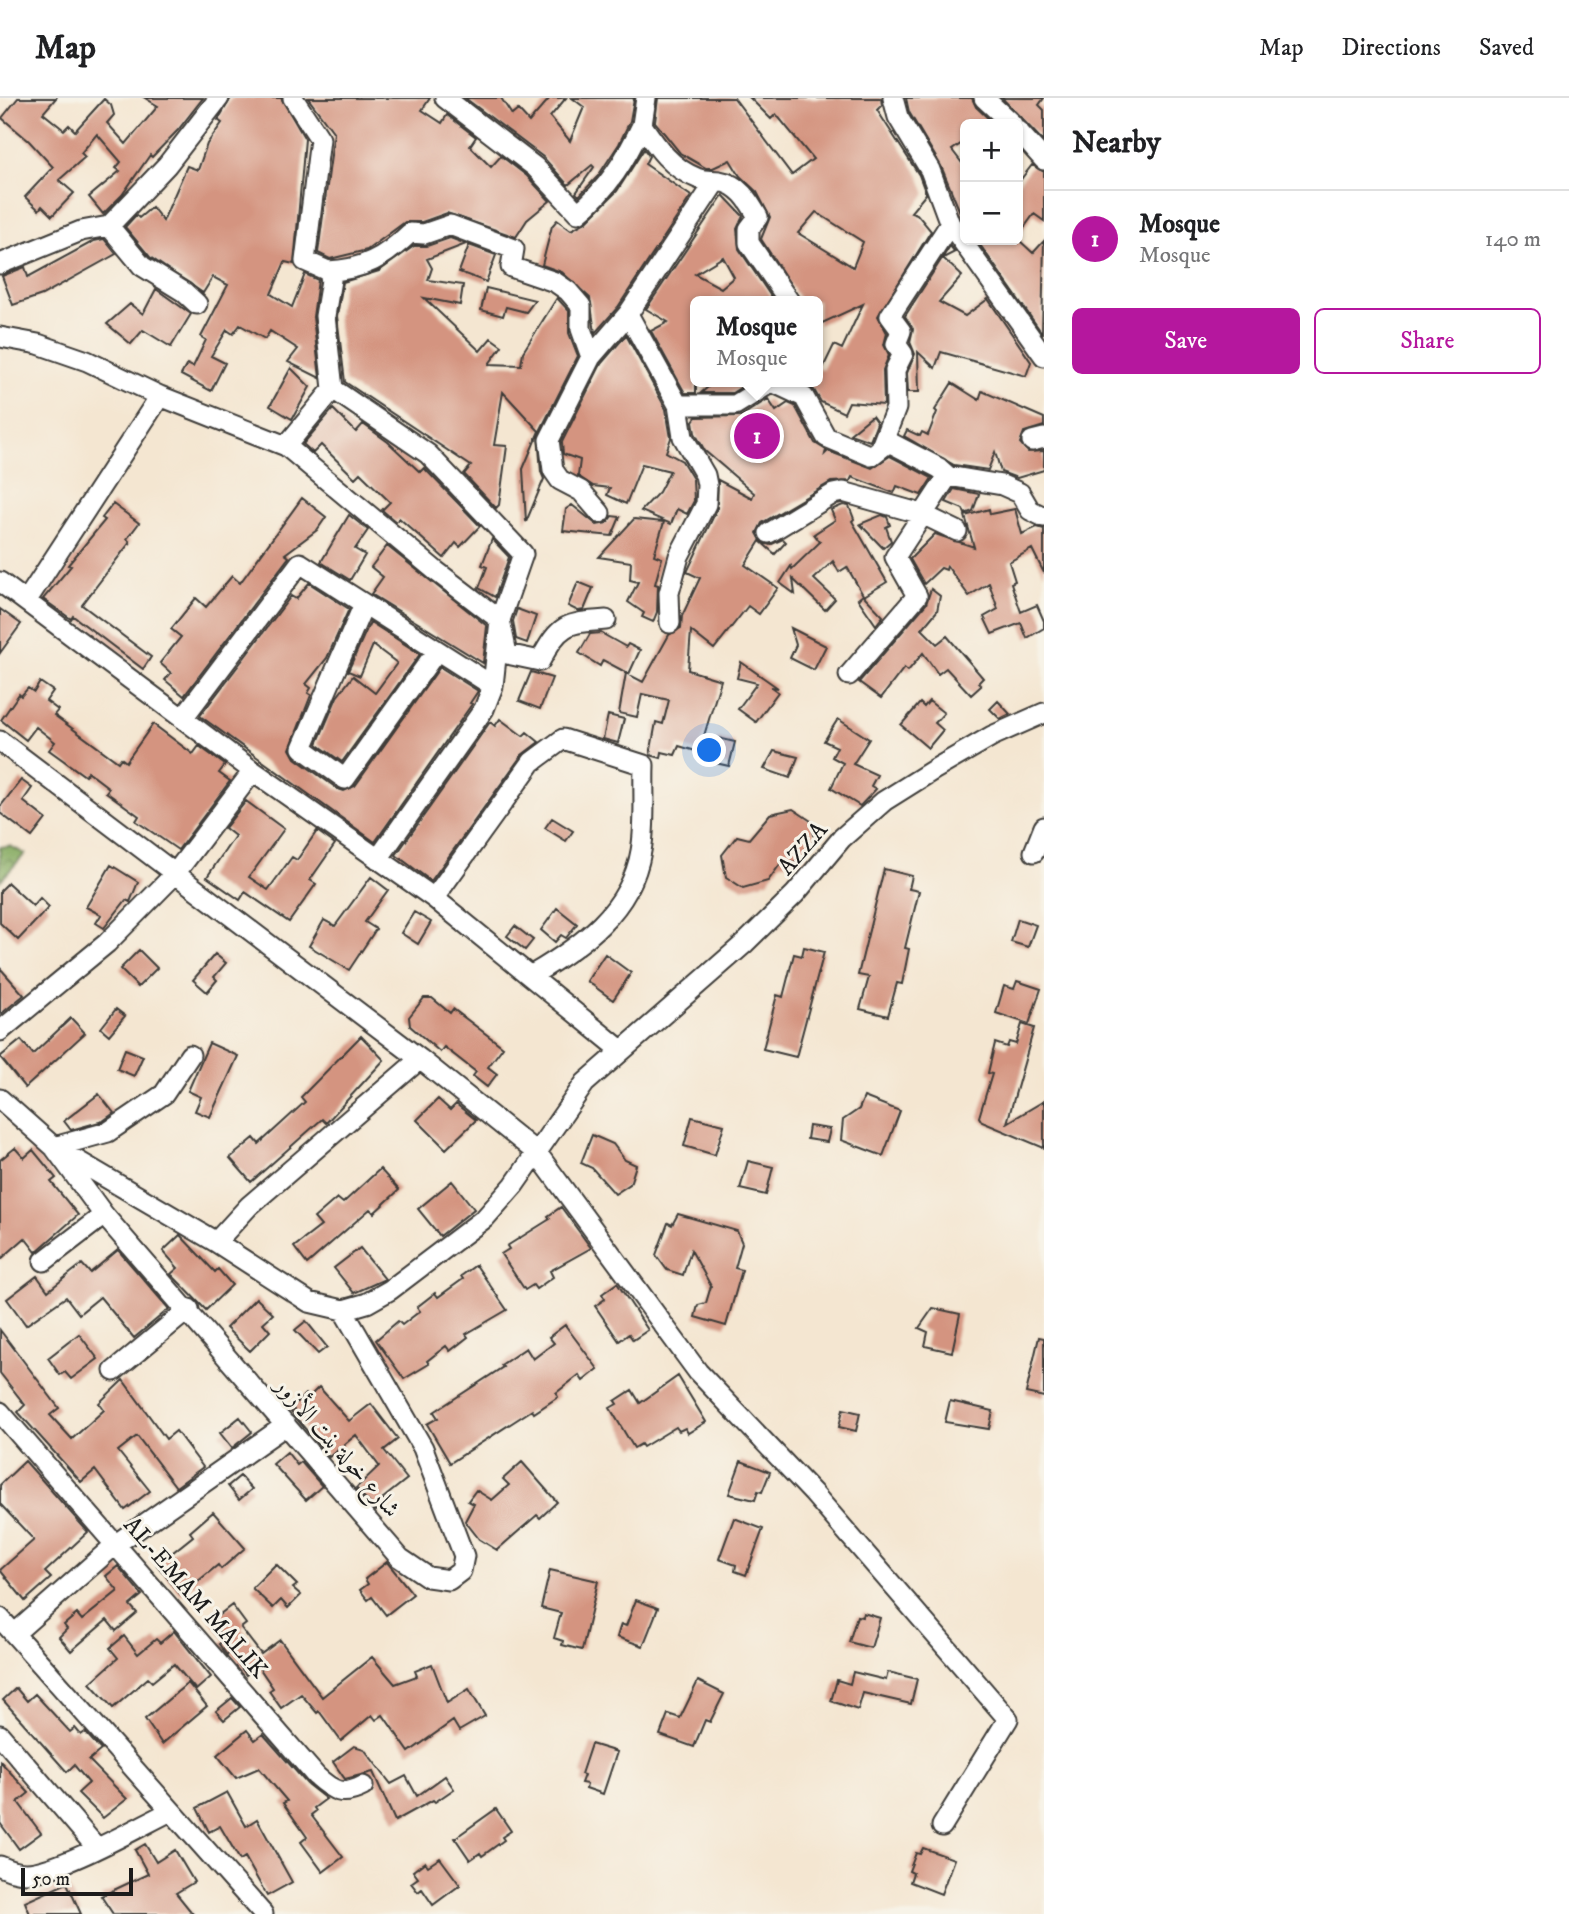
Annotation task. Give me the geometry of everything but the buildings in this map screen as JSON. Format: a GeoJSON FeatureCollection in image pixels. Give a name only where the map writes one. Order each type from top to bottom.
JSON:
{"type":"FeatureCollection","features":[{"type":"Feature","properties":{"kind":"street"},"geometry":{"type":"LineString","coordinates":[[0,264],[81,231],[109,226],[167,165],[219,98]]}},
{"type":"Feature","properties":{"kind":"street"},"geometry":{"type":"LineString","coordinates":[[293,98],[320,139],[305,261],[328,271],[354,271],[376,260],[410,233],[424,234],[450,225],[514,249],[511,267],[555,282],[568,290],[581,306],[581,329],[591,357]]}},
{"type":"Feature","properties":{"kind":"street"},"geometry":{"type":"LineString","coordinates":[[445,98],[535,167],[578,213],[598,196],[614,175],[642,125],[646,98]]}},
{"type":"Feature","properties":{"kind":"street"},"geometry":{"type":"LineString","coordinates":[[892,98],[898,117],[930,170],[950,224],[1044,356]]}},
{"type":"Feature","properties":{"kind":"street"},"geometry":{"type":"LineString","coordinates":[[984,98],[1007,119]]}},
{"type":"Feature","properties":{"kind":"street"},"geometry":{"type":"LineString","coordinates":[[642,125],[666,159],[698,179],[730,185],[750,202],[758,217],[749,229],[749,243],[786,296]]}},
{"type":"Feature","properties":{"kind":"street"},"geometry":{"type":"LineString","coordinates":[[1023,137],[1044,160]]}},
{"type":"Feature","properties":{"kind":"street"},"geometry":{"type":"LineString","coordinates":[[600,513],[581,492],[560,480],[553,470],[549,440],[591,357],[628,314],[716,181]]}},
{"type":"Feature","properties":{"kind":"street"},"geometry":{"type":"LineString","coordinates":[[783,387],[804,397],[826,437],[871,456],[882,444],[896,408],[895,370],[903,354],[896,344],[901,331],[890,316],[950,224]]}},
{"type":"Feature","properties":{"kind":"street"},"geometry":{"type":"LineString","coordinates":[[109,226],[142,267],[184,292],[197,304]]}},
{"type":"Feature","properties":{"kind":"street"},"geometry":{"type":"LineString","coordinates":[[286,446],[333,389],[325,316],[331,280],[328,271]]}},
{"type":"Feature","properties":{"kind":"street"},"geometry":{"type":"LineString","coordinates":[[628,314],[678,405],[683,437],[705,475],[707,485],[706,504],[683,546],[669,593],[670,623]]}},
{"type":"Feature","properties":{"kind":"street"},"geometry":{"type":"LineString","coordinates":[[0,337],[38,344],[87,361],[160,396],[286,446],[436,571],[500,620],[507,654],[540,661],[553,637],[571,623],[606,620]]}},
{"type":"Feature","properties":{"kind":"street"},"geometry":{"type":"LineString","coordinates":[[678,405],[734,405],[764,387]]}},
{"type":"Feature","properties":{"kind":"street"},"geometry":{"type":"LineString","coordinates":[[333,389],[428,454],[523,554],[500,620],[493,686],[484,709],[378,859]]}},
{"type":"Feature","properties":{"kind":"street"},"geometry":{"type":"LineString","coordinates":[[26,600],[160,396]]}},
{"type":"Feature","properties":{"kind":"street"},"geometry":{"type":"LineString","coordinates":[[882,444],[888,442],[920,456],[948,476],[1002,485],[1020,493],[1035,514],[1044,517]]}},
{"type":"Feature","properties":{"kind":"street"},"geometry":{"type":"LineString","coordinates":[[849,675],[917,596],[895,557],[948,476]]}},
{"type":"Feature","properties":{"kind":"street"},"geometry":{"type":"LineString","coordinates":[[769,533],[822,500],[843,492],[922,514],[957,531]]}},
{"type":"Feature","properties":{"kind":"street"},"geometry":{"type":"LineString","coordinates":[[183,718],[300,563],[493,686]]}},
{"type":"Feature","properties":{"kind":"street"},"geometry":{"type":"LineString","coordinates":[[0,582],[253,771],[435,898],[621,1050]]}},
{"type":"Feature","properties":{"kind":"street"},"geometry":{"type":"LineString","coordinates":[[363,604],[302,748],[345,779],[436,652]]}},
{"type":"Feature","properties":{"kind":"street","name":"AZZA"},"geometry":{"type":"LineString","coordinates":[[344,1310],[390,1290],[485,1218],[537,1153],[585,1083],[745,943],[795,894],[842,838],[884,801],[992,736],[1044,713]]}},
{"type":"Feature","properties":{"kind":"street"},"geometry":{"type":"LineString","coordinates":[[435,898],[532,762],[548,747],[563,738],[644,765],[642,848],[637,871],[603,926],[573,951],[532,975]]}},
{"type":"Feature","properties":{"kind":"street"},"geometry":{"type":"LineString","coordinates":[[0,741],[420,1059],[537,1153],[698,1372],[813,1493],[1008,1719],[942,1826]]}},
{"type":"Feature","properties":{"kind":"street"},"geometry":{"type":"LineString","coordinates":[[0,1031],[107,943],[174,875],[253,771]]}},
{"type":"Feature","properties":{"kind":"street"},"geometry":{"type":"LineString","coordinates":[[1034,852],[1044,827]]}},
{"type":"Feature","properties":{"kind":"street"},"geometry":{"type":"LineString","coordinates":[[54,1147],[108,1132],[131,1117],[164,1094],[190,1055]]}},
{"type":"Feature","properties":{"kind":"street"},"geometry":{"type":"LineString","coordinates":[[216,1242],[249,1206],[420,1059]]}},
{"type":"Feature","properties":{"kind":"street","name":"شارع خولة بنت الأزور"},"geometry":{"type":"LineString","coordinates":[[0,1099],[54,1147],[104,1215],[189,1309],[408,1566],[438,1581],[449,1580],[458,1574],[464,1556],[423,1448],[344,1310]]}},
{"type":"Feature","properties":{"kind":"street"},"geometry":{"type":"LineString","coordinates":[[54,1147],[216,1242],[309,1301],[344,1310]]}},
{"type":"Feature","properties":{"kind":"street"},"geometry":{"type":"LineString","coordinates":[[44,1261],[104,1215]]}},
{"type":"Feature","properties":{"kind":"street"},"geometry":{"type":"LineString","coordinates":[[114,1371],[189,1309]]}},
{"type":"Feature","properties":{"kind":"street","name":"AL-EMAM MALIK"},"geometry":{"type":"LineString","coordinates":[[0,1412],[316,1776],[339,1793],[350,1793],[363,1786]]}},
{"type":"Feature","properties":{"kind":"street"},"geometry":{"type":"LineString","coordinates":[[14,1634],[116,1544],[286,1425]]}},
{"type":"Feature","properties":{"kind":"street"},"geometry":{"type":"LineString","coordinates":[[0,1618],[263,1914]]}},
{"type":"Feature","properties":{"kind":"street"},"geometry":{"type":"LineString","coordinates":[[0,1735],[97,1848]]}},
{"type":"Feature","properties":{"kind":"street"},"geometry":{"type":"LineString","coordinates":[[0,1866],[15,1872],[34,1872],[97,1848],[171,1811]]}},
{"type":"Feature","properties":{"kind":"green space"},"geometry":{"type":"Polygon","coordinates":[[[10,846],[25,854],[0,881],[0,847],[10,846]]]}},
{"type":"Feature","properties":{"kind":"place","name":"Mosque"},"geometry":{"type":"Point","coordinates":[757,436]}}]}
